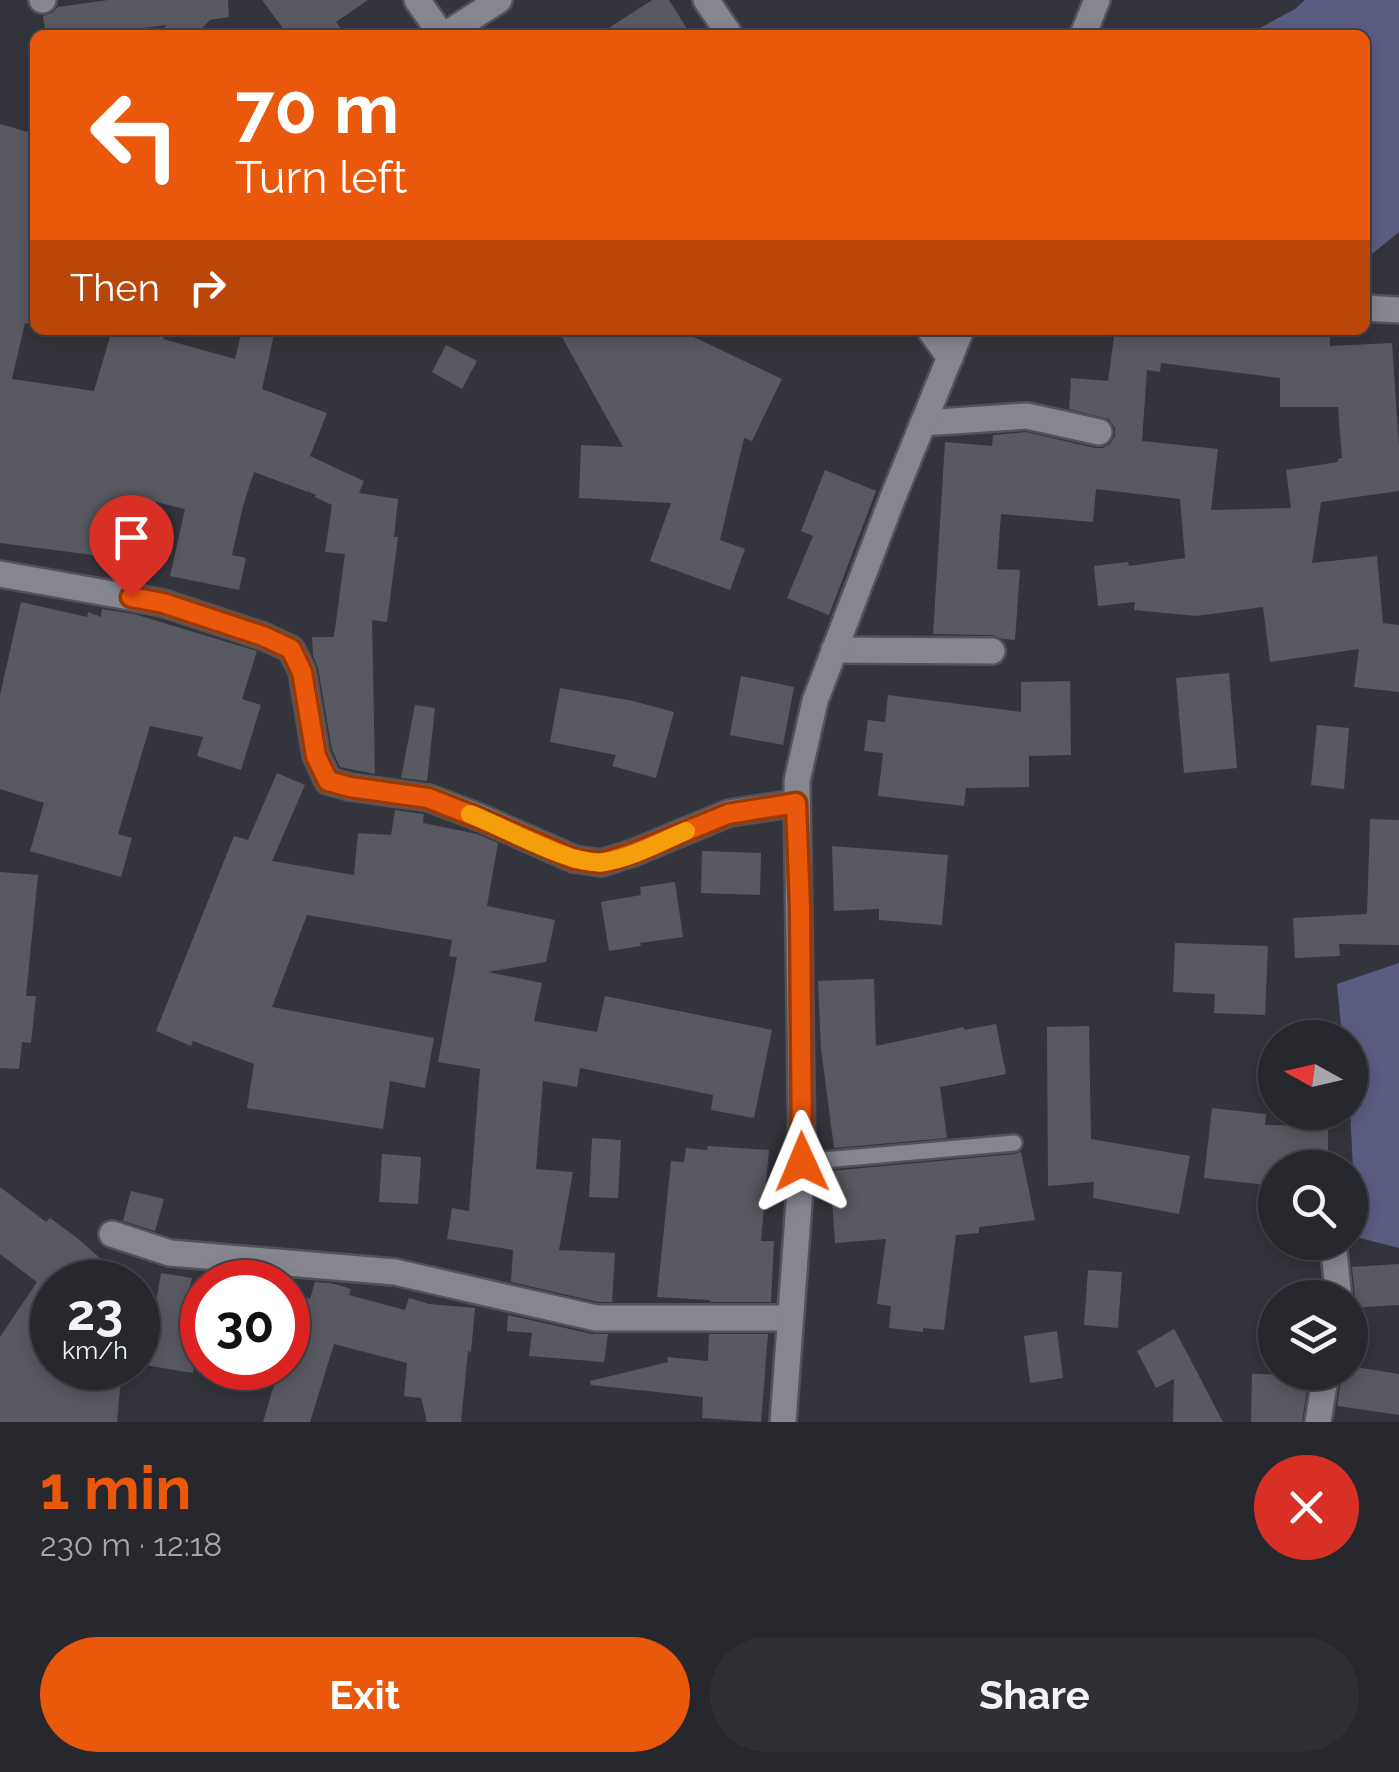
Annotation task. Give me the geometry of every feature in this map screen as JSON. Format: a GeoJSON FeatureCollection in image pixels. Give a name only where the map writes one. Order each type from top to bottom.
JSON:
{"type":"FeatureCollection","features":[{"type":"Feature","properties":{"kind":"street"},"geometry":{"type":"LineString","coordinates":[[417,0],[440,30]]}},
{"type":"Feature","properties":{"kind":"street"},"geometry":{"type":"LineString","coordinates":[[452,30],[499,0]]}},
{"type":"Feature","properties":{"kind":"street"},"geometry":{"type":"LineString","coordinates":[[706,0],[727,30]]}},
{"type":"Feature","properties":{"kind":"street"},"geometry":{"type":"LineString","coordinates":[[1084,30],[1097,0]]}},
{"type":"Feature","properties":{"kind":"street"},"geometry":{"type":"LineString","coordinates":[[1370,308],[1399,310]]}},
{"type":"Feature","properties":{"kind":"street"},"geometry":{"type":"LineString","coordinates":[[934,335],[950,358]]}},
{"type":"Feature","properties":{"kind":"street"},"geometry":{"type":"LineString","coordinates":[[783,1422],[802,1162],[796,781],[814,701],[959,335]]}},
{"type":"Feature","properties":{"kind":"street"},"geometry":{"type":"LineString","coordinates":[[923,422],[1028,416],[1099,432]]}},
{"type":"Feature","properties":{"kind":"street"},"geometry":{"type":"LineString","coordinates":[[0,574],[163,603],[291,649],[302,672],[316,756],[328,781],[428,798],[574,859],[601,863],[728,814],[796,803]]}},
{"type":"Feature","properties":{"kind":"street"},"geometry":{"type":"LineString","coordinates":[[834,650],[992,651]]}},
{"type":"Feature","properties":{"kind":"street"},"geometry":{"type":"LineString","coordinates":[[112,1234],[170,1253],[395,1272],[596,1318],[790,1318]]}},
{"type":"Feature","properties":{"kind":"street"},"geometry":{"type":"LineString","coordinates":[[1318,1422],[1323,1390]]}},
{"type":"Feature","properties":{"kind":"lane"},"geometry":{"type":"LineString","coordinates":[[802,1162],[1014,1143]]}},
{"type":"Feature","properties":{"kind":"shaded area"},"geometry":{"type":"Polygon","coordinates":[[[1305,0],[1399,0],[1399,232],[1370,256],[1370,30],[1256,30],[1305,0]]]}},
{"type":"Feature","properties":{"kind":"shaded area"},"geometry":{"type":"Polygon","coordinates":[[[1399,963],[1399,1248],[1368,1240],[1368,1150],[1352,1150],[1351,1130],[1368,1130],[1368,1020],[1340,1020],[1337,984],[1399,963]]]}},
{"type":"Feature","properties":{"kind":"building"},"geometry":{"type":"Polygon","coordinates":[[[108,0],[228,0],[229,17],[210,20],[200,30],[162,30],[167,25],[126,30],[45,30],[43,16],[58,7],[108,0]]]}},
{"type":"Feature","properties":{"kind":"building"},"geometry":{"type":"Polygon","coordinates":[[[262,0],[368,0],[336,22],[342,30],[284,30],[262,0]]]}},
{"type":"Feature","properties":{"kind":"building"},"geometry":{"type":"Polygon","coordinates":[[[652,0],[669,0],[688,30],[606,30],[652,0]]]}},
{"type":"Feature","properties":{"kind":"building"},"geometry":{"type":"Polygon","coordinates":[[[0,124],[30,133],[30,324],[25,323],[12,379],[94,391],[111,335],[164,335],[163,339],[235,359],[241,335],[274,335],[262,389],[327,413],[310,456],[364,481],[359,493],[398,499],[394,537],[398,537],[387,622],[372,620],[375,774],[340,767],[332,750],[312,637],[334,637],[345,554],[325,552],[332,505],[315,497],[309,488],[308,492],[254,472],[232,555],[246,558],[239,590],[170,576],[185,509],[139,498],[108,557],[0,543],[0,124]]]}},
{"type":"Feature","properties":{"kind":"building"},"geometry":{"type":"Polygon","coordinates":[[[561,335],[690,335],[782,379],[752,441],[744,438],[720,540],[745,549],[730,590],[650,561],[671,503],[579,498],[581,445],[623,447],[561,335]]]}},
{"type":"Feature","properties":{"kind":"building"},"geometry":{"type":"Polygon","coordinates":[[[1114,335],[1330,335],[1330,346],[1392,343],[1399,491],[1321,502],[1312,563],[1377,556],[1383,623],[1399,625],[1399,692],[1354,687],[1359,649],[1270,662],[1263,607],[1196,616],[1134,610],[1135,602],[1098,606],[1094,566],[1128,562],[1129,566],[1185,558],[1180,499],[1096,489],[1093,522],[1001,514],[997,569],[1020,570],[1015,640],[992,635],[933,634],[945,442],[992,446],[993,435],[1026,432],[1103,448],[1115,436],[1115,428],[1109,419],[1069,409],[1071,378],[1108,381],[1114,335]],[[1161,363],[1160,372],[1147,370],[1142,441],[1218,449],[1211,510],[1291,508],[1286,470],[1338,462],[1342,458],[1338,407],[1280,407],[1280,378],[1161,363]]]}},
{"type":"Feature","properties":{"kind":"building"},"geometry":{"type":"Polygon","coordinates":[[[446,345],[477,361],[462,389],[432,372],[446,345]]]}},
{"type":"Feature","properties":{"kind":"building"},"geometry":{"type":"Polygon","coordinates":[[[825,470],[876,491],[829,615],[787,598],[813,536],[801,531],[825,470]]]}},
{"type":"Feature","properties":{"kind":"building"},"geometry":{"type":"Polygon","coordinates":[[[21,602],[87,617],[88,612],[101,617],[102,609],[134,614],[257,651],[242,699],[261,705],[241,770],[197,756],[203,737],[150,726],[118,834],[132,838],[121,877],[30,851],[44,803],[0,789],[0,695],[21,602]]]}},
{"type":"Feature","properties":{"kind":"building"},"geometry":{"type":"Polygon","coordinates":[[[1229,673],[1237,768],[1184,773],[1176,678],[1229,673]]]}},
{"type":"Feature","properties":{"kind":"building"},"geometry":{"type":"Polygon","coordinates":[[[741,676],[794,687],[783,745],[730,735],[741,676]]]}},
{"type":"Feature","properties":{"kind":"building"},"geometry":{"type":"Polygon","coordinates":[[[1070,681],[1071,755],[1029,756],[1029,787],[966,788],[964,806],[878,796],[883,753],[864,751],[868,720],[885,722],[888,695],[1021,712],[1021,682],[1070,681]]]}},
{"type":"Feature","properties":{"kind":"building"},"geometry":{"type":"Polygon","coordinates":[[[560,688],[674,712],[656,778],[612,766],[616,755],[550,742],[560,688]]]}},
{"type":"Feature","properties":{"kind":"building"},"geometry":{"type":"Polygon","coordinates":[[[415,705],[435,708],[427,781],[401,778],[415,705]]]}},
{"type":"Feature","properties":{"kind":"building"},"geometry":{"type":"Polygon","coordinates":[[[1317,725],[1349,728],[1344,789],[1311,785],[1317,725]]]}},
{"type":"Feature","properties":{"kind":"building"},"geometry":{"type":"Polygon","coordinates":[[[277,773],[305,785],[272,861],[354,875],[358,833],[391,835],[395,810],[424,814],[423,823],[477,834],[498,843],[487,906],[555,920],[546,962],[488,972],[542,983],[534,1021],[597,1032],[605,996],[772,1030],[754,1118],[711,1110],[713,1095],[580,1068],[577,1087],[543,1081],[536,1169],[573,1172],[559,1250],[615,1253],[612,1302],[511,1282],[513,1250],[447,1239],[452,1208],[469,1211],[480,1069],[438,1062],[457,957],[449,956],[452,940],[307,915],[272,1007],[434,1038],[425,1088],[390,1081],[383,1129],[247,1108],[254,1064],[193,1041],[191,1046],[156,1031],[234,836],[248,840],[277,773]]]}},
{"type":"Feature","properties":{"kind":"building"},"geometry":{"type":"Polygon","coordinates":[[[1370,819],[1399,820],[1399,945],[1339,944],[1340,956],[1295,958],[1293,918],[1367,914],[1370,819]]]}},
{"type":"Feature","properties":{"kind":"building"},"geometry":{"type":"Polygon","coordinates":[[[832,846],[948,855],[942,925],[879,920],[879,909],[834,911],[832,846]]]}},
{"type":"Feature","properties":{"kind":"building"},"geometry":{"type":"Polygon","coordinates":[[[702,851],[761,853],[760,895],[701,893],[702,851]]]}},
{"type":"Feature","properties":{"kind":"building"},"geometry":{"type":"Polygon","coordinates":[[[0,872],[38,875],[26,996],[36,996],[31,1043],[22,1042],[19,1069],[0,1068],[0,872]]]}},
{"type":"Feature","properties":{"kind":"building"},"geometry":{"type":"Polygon","coordinates":[[[675,882],[683,937],[609,951],[601,902],[641,895],[640,887],[675,882]]]}},
{"type":"Feature","properties":{"kind":"building"},"geometry":{"type":"Polygon","coordinates":[[[1175,943],[1268,946],[1265,1015],[1214,1013],[1215,994],[1173,992],[1175,943]]]}},
{"type":"Feature","properties":{"kind":"building"},"geometry":{"type":"Polygon","coordinates":[[[874,979],[876,1046],[996,1024],[1006,1074],[940,1087],[947,1138],[834,1148],[821,1049],[818,981],[874,979]]]}},
{"type":"Feature","properties":{"kind":"building"},"geometry":{"type":"Polygon","coordinates":[[[1089,1026],[1091,1139],[1190,1156],[1179,1214],[1093,1198],[1094,1182],[1048,1186],[1047,1027],[1089,1026]]]}},
{"type":"Feature","properties":{"kind":"building"},"geometry":{"type":"Polygon","coordinates":[[[1212,1108],[1258,1113],[1258,1130],[1328,1130],[1328,1150],[1258,1150],[1258,1184],[1204,1178],[1212,1108]]]}},
{"type":"Feature","properties":{"kind":"building"},"geometry":{"type":"Polygon","coordinates":[[[592,1138],[621,1140],[618,1198],[589,1197],[592,1138]]]}},
{"type":"Feature","properties":{"kind":"building"},"geometry":{"type":"Polygon","coordinates":[[[708,1146],[769,1150],[761,1241],[774,1241],[771,1302],[657,1297],[671,1161],[684,1162],[686,1148],[707,1150],[708,1146]]]}},
{"type":"Feature","properties":{"kind":"building"},"geometry":{"type":"Polygon","coordinates":[[[1021,1152],[1035,1220],[979,1227],[979,1233],[956,1235],[944,1330],[889,1328],[891,1306],[877,1304],[886,1239],[835,1243],[830,1171],[1021,1152]]]}},
{"type":"Feature","properties":{"kind":"building"},"geometry":{"type":"Polygon","coordinates":[[[382,1154],[421,1157],[418,1204],[379,1202],[382,1154]]]}},
{"type":"Feature","properties":{"kind":"building"},"geometry":{"type":"Polygon","coordinates":[[[0,1187],[46,1222],[50,1218],[102,1260],[30,1260],[30,1277],[0,1254],[0,1187]]]}},
{"type":"Feature","properties":{"kind":"building"},"geometry":{"type":"Polygon","coordinates":[[[131,1191],[164,1199],[155,1231],[123,1221],[131,1191]]]}},
{"type":"Feature","properties":{"kind":"building"},"geometry":{"type":"Polygon","coordinates":[[[1399,1264],[1399,1305],[1368,1307],[1368,1280],[1353,1280],[1352,1267],[1399,1264]]]}},
{"type":"Feature","properties":{"kind":"building"},"geometry":{"type":"Polygon","coordinates":[[[1088,1270],[1122,1272],[1118,1328],[1084,1325],[1088,1270]]]}},
{"type":"Feature","properties":{"kind":"building"},"geometry":{"type":"Polygon","coordinates":[[[161,1273],[180,1276],[180,1371],[160,1368],[161,1273]]]}},
{"type":"Feature","properties":{"kind":"building"},"geometry":{"type":"Polygon","coordinates":[[[315,1282],[351,1289],[349,1295],[405,1310],[409,1298],[475,1308],[461,1422],[427,1422],[421,1398],[404,1396],[407,1363],[334,1344],[310,1422],[263,1422],[272,1390],[310,1390],[310,1299],[315,1282]]]}},
{"type":"Feature","properties":{"kind":"building"},"geometry":{"type":"Polygon","coordinates":[[[30,1292],[30,1390],[120,1390],[117,1422],[0,1422],[0,1337],[30,1292]]]}},
{"type":"Feature","properties":{"kind":"building"},"geometry":{"type":"Polygon","coordinates":[[[508,1315],[608,1334],[604,1362],[529,1356],[532,1333],[507,1331],[508,1315]]]}},
{"type":"Feature","properties":{"kind":"building"},"geometry":{"type":"Polygon","coordinates":[[[1174,1329],[1223,1422],[1173,1422],[1174,1379],[1156,1388],[1137,1351],[1174,1329]]]}},
{"type":"Feature","properties":{"kind":"building"},"geometry":{"type":"Polygon","coordinates":[[[1057,1331],[1063,1378],[1030,1383],[1024,1336],[1057,1331]]]}},
{"type":"Feature","properties":{"kind":"building"},"geometry":{"type":"Polygon","coordinates":[[[709,1334],[768,1334],[761,1422],[702,1418],[703,1397],[591,1385],[590,1381],[668,1362],[667,1357],[708,1361],[709,1334]]]}},
{"type":"Feature","properties":{"kind":"building"},"geometry":{"type":"Polygon","coordinates":[[[1368,1369],[1399,1374],[1399,1415],[1337,1406],[1340,1390],[1368,1390],[1368,1369]]]}},
{"type":"Feature","properties":{"kind":"building"},"geometry":{"type":"Polygon","coordinates":[[[1252,1374],[1258,1374],[1258,1390],[1307,1390],[1302,1422],[1251,1422],[1252,1374]]]}},
{"type":"Feature","properties":{"kind":"slow traffic"},"geometry":{"type":"LineString","coordinates":[[470,814],[574,859],[601,863],[686,831]]}},
{"type":"Feature","properties":{"kind":"route"},"geometry":{"type":"LineString","coordinates":[[131,597],[163,603],[291,649],[302,672],[316,756],[328,781],[428,798],[574,859],[601,863],[728,814],[796,803],[802,1162]]}}]}
